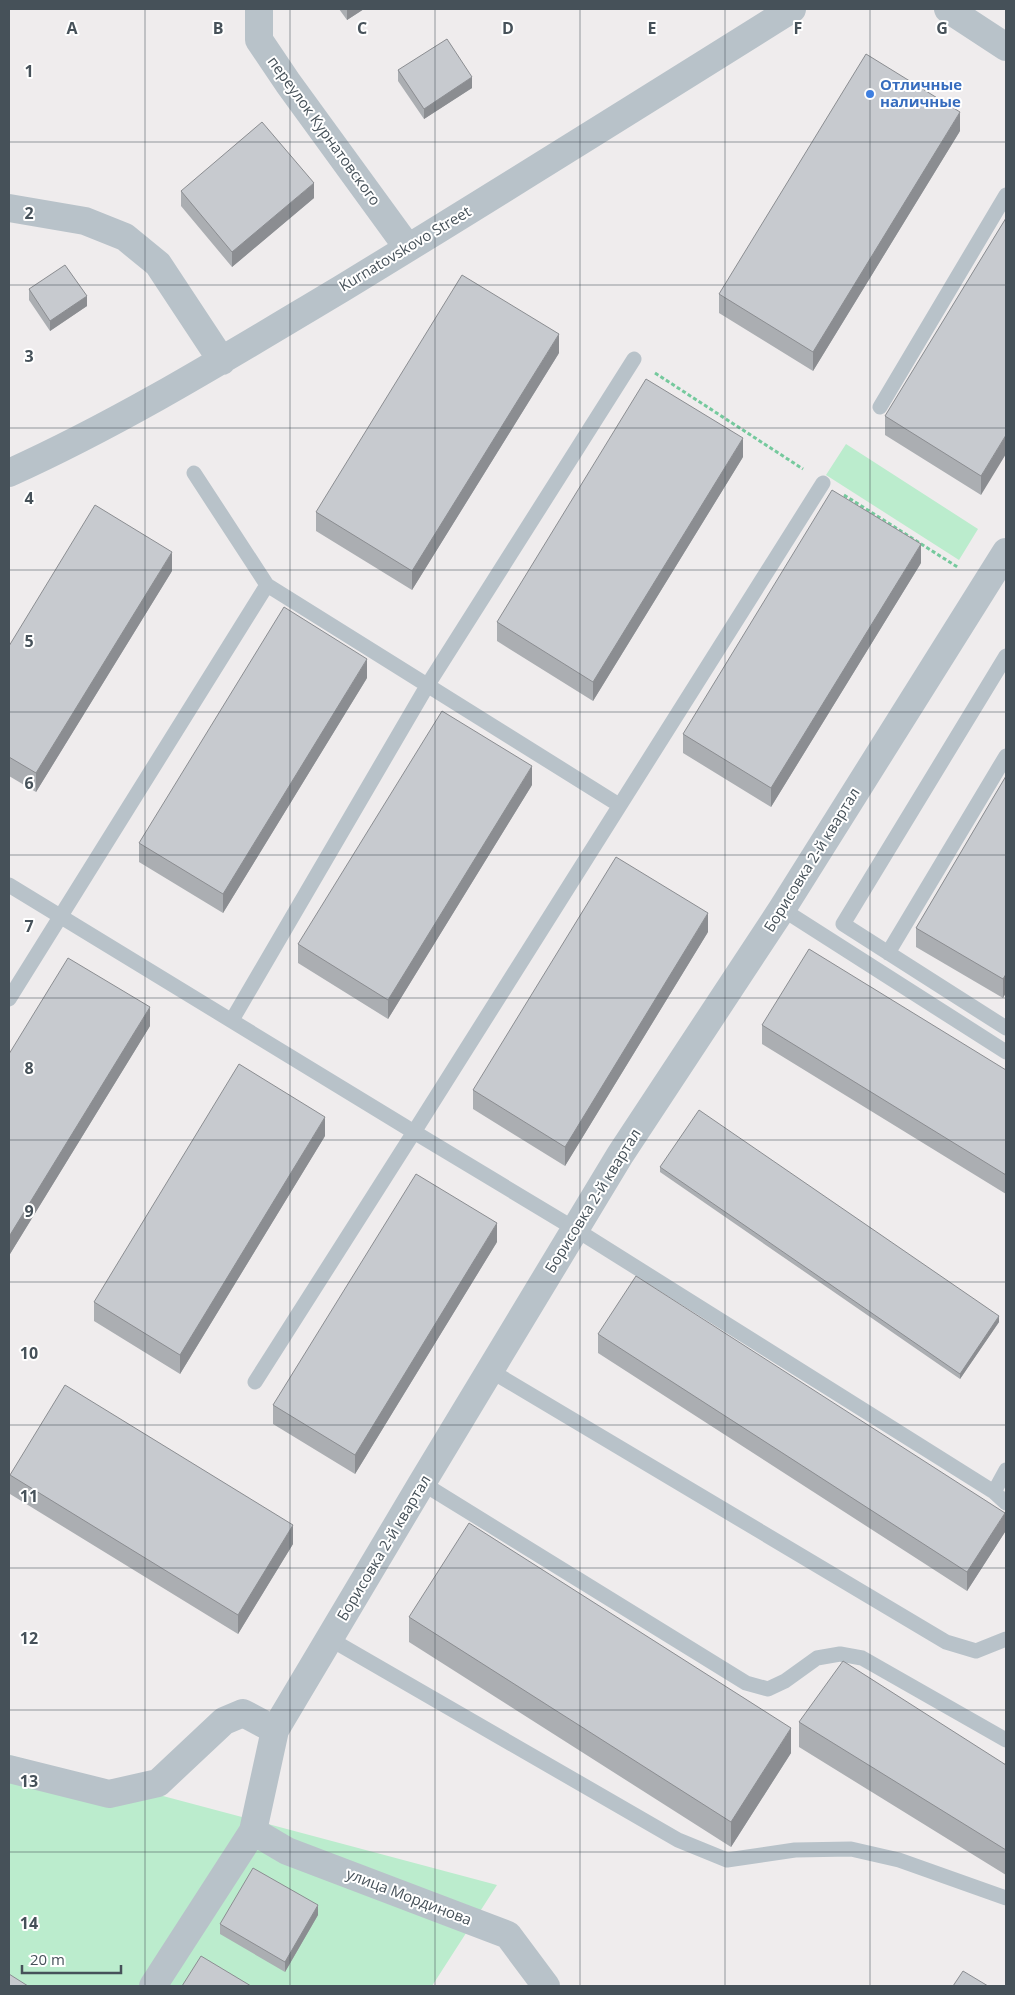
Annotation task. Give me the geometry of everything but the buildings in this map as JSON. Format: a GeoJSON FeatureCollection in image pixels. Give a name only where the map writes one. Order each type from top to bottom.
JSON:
{"type":"FeatureCollection","features":[{"type":"Feature","properties":{"kind":"street","name":"переулок Курнатовского"},"geometry":{"type":"LineString","coordinates":[[259,9],[259,40],[408,248]]}},
{"type":"Feature","properties":{"kind":"street","name":"Kurnatovskovo Street"},"geometry":{"type":"LineString","coordinates":[[9,473],[66,447],[222,361],[408,248],[792,9]]}},
{"type":"Feature","properties":{"kind":"street"},"geometry":{"type":"LineString","coordinates":[[948,9],[1006,47]]}},
{"type":"Feature","properties":{"kind":"street"},"geometry":{"type":"LineString","coordinates":[[9,208],[85,221],[124,237],[158,264],[222,361]]}},
{"type":"Feature","properties":{"kind":"street","name":"Борисовка 2-й квартал"},"geometry":{"type":"LineString","coordinates":[[153,1986],[253,1831],[275,1730],[422,1482],[491,1371],[620,1155],[782,908],[1006,552]]}},
{"type":"Feature","properties":{"kind":"street"},"geometry":{"type":"LineString","coordinates":[[9,1769],[109,1794],[158,1783],[224,1721],[243,1713],[275,1730]]}},
{"type":"Feature","properties":{"kind":"street","name":"улица Мординова"},"geometry":{"type":"LineString","coordinates":[[253,1831],[287,1851],[508,1935],[546,1986]]}},
{"type":"Feature","properties":{"kind":"lane"},"geometry":{"type":"LineString","coordinates":[[880,407],[1006,195]]}},
{"type":"Feature","properties":{"kind":"lane"},"geometry":{"type":"LineString","coordinates":[[232,1020],[427,686],[634,358]]}},
{"type":"Feature","properties":{"kind":"lane"},"geometry":{"type":"LineString","coordinates":[[194,474],[267,585],[619,805]]}},
{"type":"Feature","properties":{"kind":"lane"},"geometry":{"type":"LineString","coordinates":[[255,1382],[823,483]]}},
{"type":"Feature","properties":{"kind":"lane"},"geometry":{"type":"LineString","coordinates":[[9,999],[267,585]]}},
{"type":"Feature","properties":{"kind":"lane"},"geometry":{"type":"LineString","coordinates":[[1006,656],[843,924],[1006,1028]]}},
{"type":"Feature","properties":{"kind":"lane"},"geometry":{"type":"LineString","coordinates":[[888,952],[1006,756]]}},
{"type":"Feature","properties":{"kind":"lane"},"geometry":{"type":"LineString","coordinates":[[9,886],[575,1229],[994,1492],[1006,1503]]}},
{"type":"Feature","properties":{"kind":"lane"},"geometry":{"type":"LineString","coordinates":[[782,908],[1006,1052]]}},
{"type":"Feature","properties":{"kind":"lane"},"geometry":{"type":"LineString","coordinates":[[491,1371],[946,1642],[976,1651],[1006,1639]]}},
{"type":"Feature","properties":{"kind":"lane"},"geometry":{"type":"LineString","coordinates":[[994,1492],[1006,1470]]}},
{"type":"Feature","properties":{"kind":"lane"},"geometry":{"type":"LineString","coordinates":[[422,1482],[746,1683],[768,1688],[785,1680],[817,1658],[840,1654],[862,1658],[1006,1740]]}},
{"type":"Feature","properties":{"kind":"lane"},"geometry":{"type":"LineString","coordinates":[[330,1639],[678,1840],[727,1860],[795,1850],[851,1849],[899,1860],[1006,1898]]}},
{"type":"Feature","properties":{"kind":"green space"},"geometry":{"type":"Polygon","coordinates":[[[846,444],[978,529],[959,560],[826,475],[846,444]]]}},
{"type":"Feature","properties":{"kind":"green space"},"geometry":{"type":"Polygon","coordinates":[[[9,1755],[497,1885],[432,1986],[9,1986],[9,1755]]]}},
{"type":"Feature","properties":{"kind":"place","name":"Отличные наличные"},"geometry":{"type":"Point","coordinates":[870,94]}}]}
